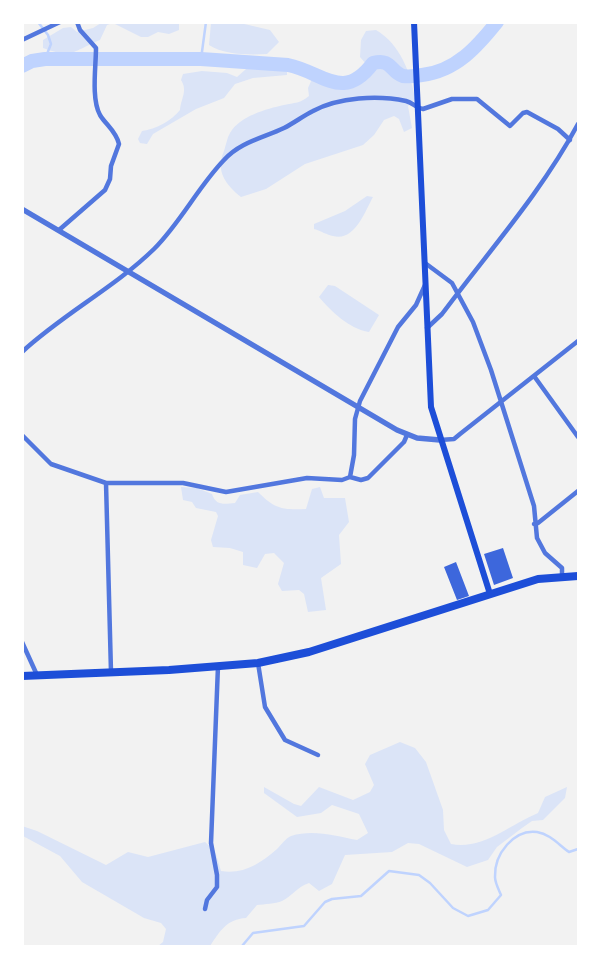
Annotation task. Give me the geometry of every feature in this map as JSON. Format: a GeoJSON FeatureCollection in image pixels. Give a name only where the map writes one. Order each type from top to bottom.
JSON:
{"type":"FeatureCollection","features":[{"type":"Feature","properties":{"kind":"highway"},"geometry":{"type":"LineString","coordinates":[[22,676],[258,663],[309,652],[538,579],[578,576]]}},
{"type":"Feature","properties":{"kind":"main road"},"geometry":{"type":"LineString","coordinates":[[414,22],[431,408],[490,594]]}},
{"type":"Feature","properties":{"kind":"street"},"geometry":{"type":"LineString","coordinates":[[22,40],[60,22]]}},
{"type":"Feature","properties":{"kind":"street"},"geometry":{"type":"LineString","coordinates":[[59,230],[105,190],[118,148],[118,140],[99,114],[96,104],[96,48],[92,41],[80,30],[77,22]]}},
{"type":"Feature","properties":{"kind":"street"},"geometry":{"type":"LineString","coordinates":[[22,352],[153,250],[213,172],[237,149],[255,139],[283,129],[313,111],[332,103],[352,100],[387,99],[405,101],[419,108],[432,107],[452,99],[477,99],[510,126],[523,113],[527,112],[558,129],[570,140]]}},
{"type":"Feature","properties":{"kind":"street"},"geometry":{"type":"LineString","coordinates":[[427,328],[442,314],[533,195],[570,140],[578,124]]}},
{"type":"Feature","properties":{"kind":"street"},"geometry":{"type":"LineString","coordinates":[[573,134],[578,137]]}},
{"type":"Feature","properties":{"kind":"street"},"geometry":{"type":"LineString","coordinates":[[22,209],[358,408],[407,435],[440,440],[454,439],[578,341]]}},
{"type":"Feature","properties":{"kind":"street"},"geometry":{"type":"LineString","coordinates":[[425,264],[444,276],[458,293],[483,347],[534,506],[534,524],[537,538],[545,553],[562,568],[562,576]]}},
{"type":"Feature","properties":{"kind":"street"},"geometry":{"type":"LineString","coordinates":[[350,477],[354,455],[354,420],[358,408],[380,360],[425,286]]}},
{"type":"Feature","properties":{"kind":"street"},"geometry":{"type":"LineString","coordinates":[[534,376],[578,436]]}},
{"type":"Feature","properties":{"kind":"street"},"geometry":{"type":"LineString","coordinates":[[22,435],[51,464],[106,483],[182,483],[226,492],[307,478],[342,480],[350,477],[361,480],[368,478],[404,442],[407,435]]}},
{"type":"Feature","properties":{"kind":"street"},"geometry":{"type":"LineString","coordinates":[[106,483],[111,672]]}},
{"type":"Feature","properties":{"kind":"street"},"geometry":{"type":"LineString","coordinates":[[534,524],[538,523],[578,491]]}},
{"type":"Feature","properties":{"kind":"street"},"geometry":{"type":"LineString","coordinates":[[22,642],[37,675]]}},
{"type":"Feature","properties":{"kind":"street"},"geometry":{"type":"LineString","coordinates":[[258,663],[265,707],[285,740],[318,755]]}},
{"type":"Feature","properties":{"kind":"street"},"geometry":{"type":"LineString","coordinates":[[204,909],[207,900],[217,887],[217,875],[211,843],[218,666]]}},
{"type":"Feature","properties":{"kind":"shaded area"},"geometry":{"type":"Polygon","coordinates":[[[101,23],[113,23],[107,25],[100,40],[78,50],[61,53],[43,48],[43,40],[63,28],[71,27],[77,32],[93,28],[101,23]]]}},
{"type":"Feature","properties":{"kind":"shaded area"},"geometry":{"type":"Polygon","coordinates":[[[113,23],[179,23],[179,30],[169,34],[158,32],[148,37],[141,37],[113,23]]]}},
{"type":"Feature","properties":{"kind":"shaded area"},"geometry":{"type":"Polygon","coordinates":[[[211,23],[240,23],[270,30],[279,42],[267,54],[229,53],[209,45],[211,23]]]}},
{"type":"Feature","properties":{"kind":"shaded area"},"geometry":{"type":"Polygon","coordinates":[[[376,30],[392,43],[398,51],[411,79],[415,99],[408,106],[412,128],[404,132],[399,119],[394,116],[384,120],[374,135],[363,145],[305,164],[266,189],[241,197],[231,188],[221,171],[222,158],[228,137],[234,127],[254,114],[303,100],[309,96],[308,88],[312,79],[334,86],[348,86],[362,81],[368,75],[367,65],[360,57],[361,40],[366,31],[376,30]]]}},
{"type":"Feature","properties":{"kind":"shaded area"},"geometry":{"type":"Polygon","coordinates":[[[246,69],[279,69],[287,72],[287,75],[253,78],[235,84],[224,98],[196,109],[153,134],[147,144],[140,143],[138,139],[142,131],[163,124],[180,110],[184,91],[181,80],[183,74],[202,71],[227,73],[237,77],[246,69]]]}},
{"type":"Feature","properties":{"kind":"shaded area"},"geometry":{"type":"Polygon","coordinates":[[[367,196],[373,197],[363,217],[353,230],[347,234],[341,237],[333,236],[314,229],[314,224],[345,211],[367,196]]]}},
{"type":"Feature","properties":{"kind":"shaded area"},"geometry":{"type":"Polygon","coordinates":[[[328,285],[335,286],[379,315],[369,332],[348,323],[319,297],[328,285]]]}},
{"type":"Feature","properties":{"kind":"shaded area"},"geometry":{"type":"Polygon","coordinates":[[[181,487],[197,488],[212,494],[216,501],[224,504],[235,503],[240,495],[258,492],[269,502],[285,509],[306,509],[312,489],[320,487],[324,498],[345,498],[349,522],[339,535],[341,564],[321,578],[326,610],[308,612],[304,594],[299,590],[282,591],[278,584],[284,563],[274,553],[265,554],[257,568],[243,565],[243,552],[230,548],[213,547],[211,540],[218,516],[216,512],[196,508],[192,502],[183,500],[181,487]]]}},
{"type":"Feature","properties":{"kind":"shaded area"},"geometry":{"type":"Polygon","coordinates":[[[400,742],[415,748],[426,762],[443,810],[444,830],[451,844],[463,845],[474,843],[496,835],[538,813],[545,797],[567,787],[565,798],[543,820],[532,821],[497,847],[488,860],[467,867],[419,844],[408,843],[392,852],[345,855],[332,884],[319,891],[309,883],[282,901],[257,905],[246,918],[229,923],[217,935],[210,946],[158,946],[163,942],[166,929],[161,923],[144,918],[82,882],[60,856],[23,836],[22,826],[37,831],[106,865],[128,852],[148,857],[205,842],[215,851],[221,871],[237,871],[251,867],[265,859],[291,836],[316,833],[357,840],[368,833],[359,814],[332,805],[321,813],[297,817],[264,793],[264,787],[301,806],[319,787],[353,800],[370,792],[374,785],[365,764],[370,755],[400,742]]]}},
{"type":"Feature","properties":{"kind":"building"},"geometry":{"type":"Polygon","coordinates":[[[503,548],[513,578],[494,585],[484,554],[503,548]]]}},
{"type":"Feature","properties":{"kind":"building"},"geometry":{"type":"Polygon","coordinates":[[[456,562],[469,596],[457,600],[444,567],[456,562]]]}},
{"type":"Feature","properties":{"kind":"waterway"},"geometry":{"type":"LineString","coordinates":[[38,22],[48,35],[51,44],[45,59]]}},
{"type":"Feature","properties":{"kind":"waterway"},"geometry":{"type":"LineString","coordinates":[[201,59],[206,22]]}},
{"type":"Feature","properties":{"kind":"waterway"},"geometry":{"type":"LineString","coordinates":[[22,66],[32,61],[45,59],[201,59],[288,65],[332,82],[342,83],[352,81],[362,75],[373,63],[379,62],[384,62],[403,76],[422,75],[445,69],[473,49],[497,22]]}},
{"type":"Feature","properties":{"kind":"waterway"},"geometry":{"type":"LineString","coordinates":[[242,946],[253,933],[304,926],[325,902],[332,899],[361,896],[389,871],[419,875],[430,883],[453,908],[468,916],[488,910],[501,895],[495,879],[496,868],[502,852],[513,839],[529,832],[537,832],[550,837],[569,852],[578,849]]}}]}
